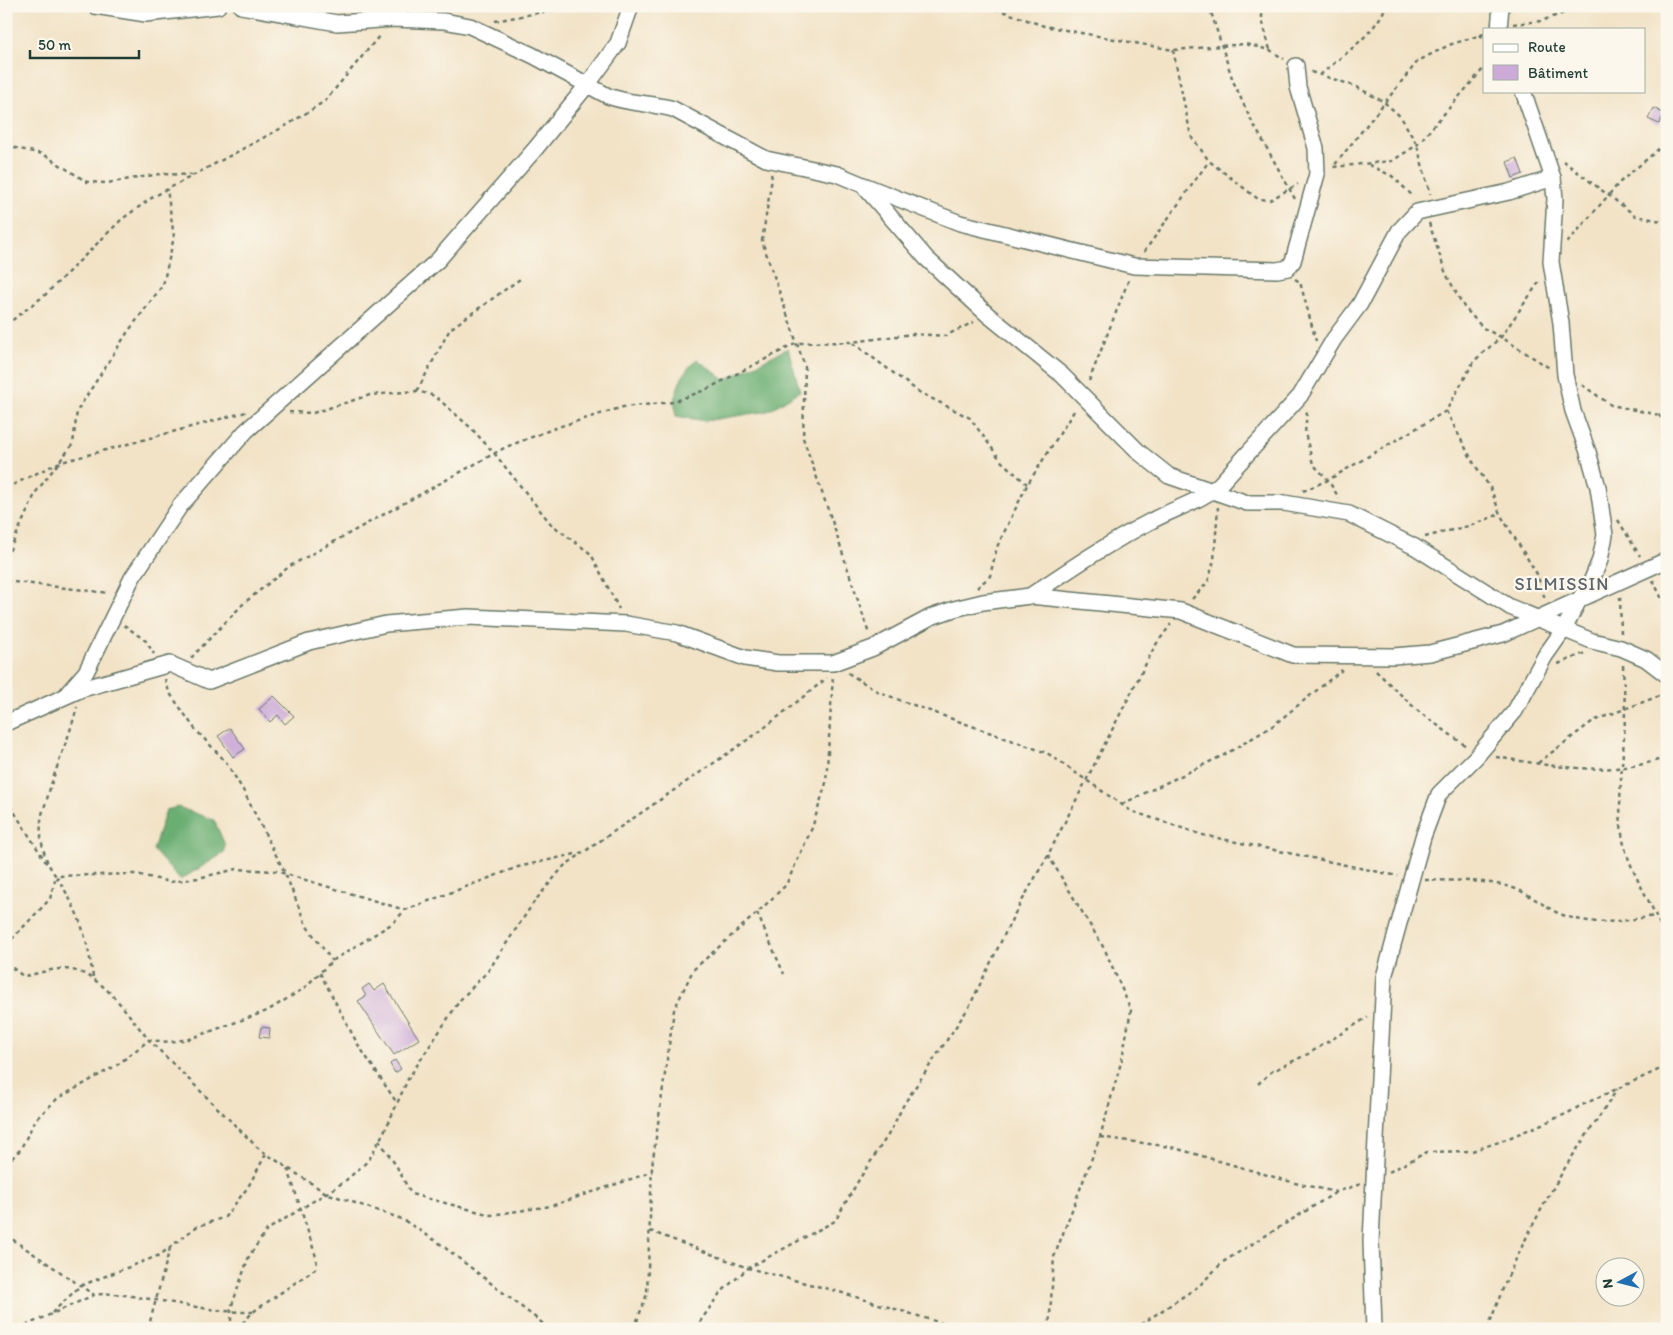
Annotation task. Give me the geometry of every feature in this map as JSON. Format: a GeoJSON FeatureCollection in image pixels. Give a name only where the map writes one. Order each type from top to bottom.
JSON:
{"type":"FeatureCollection","features":[{"type":"Feature","properties":{"kind":"street"},"geometry":{"type":"LineString","coordinates":[[95,6],[146,14],[218,6]]}},
{"type":"Feature","properties":{"kind":"street"},"geometry":{"type":"LineString","coordinates":[[241,6],[337,23],[394,19],[444,22],[470,26],[620,101],[659,105],[673,109],[766,159],[837,174],[960,223],[1134,266],[1277,270],[1288,268],[1292,261],[1317,174],[1316,148],[1298,87],[1296,66]]}},
{"type":"Feature","properties":{"kind":"street"},"geometry":{"type":"LineString","coordinates":[[65,697],[86,672],[125,593],[180,506],[246,431],[438,260],[536,148],[588,84],[618,43],[631,6]]}},
{"type":"Feature","properties":{"kind":"street"},"geometry":{"type":"LineString","coordinates":[[1501,6],[1503,28]]}},
{"type":"Feature","properties":{"kind":"street"},"geometry":{"type":"LineString","coordinates":[[1374,1329],[1371,1241],[1384,977],[1423,837],[1439,794],[1478,755],[1515,711],[1545,656],[1564,629],[1591,582],[1600,560],[1605,535],[1598,487],[1573,411],[1565,375],[1561,323],[1551,262],[1555,199],[1553,178],[1523,92]]}},
{"type":"Feature","properties":{"kind":"street"},"geometry":{"type":"LineString","coordinates":[[1030,596],[1107,546],[1154,519],[1215,493],[1281,415],[1300,396],[1321,359],[1360,304],[1399,231],[1417,212],[1430,207],[1509,192],[1553,178]]}},
{"type":"Feature","properties":{"kind":"street"},"geometry":{"type":"LineString","coordinates":[[863,185],[926,258],[988,316],[1062,375],[1154,465],[1169,476],[1247,503],[1284,503],[1349,514],[1410,544],[1510,607],[1543,615],[1564,629],[1605,645],[1622,648],[1646,659],[1667,675]]}},
{"type":"Feature","properties":{"kind":"street"},"geometry":{"type":"LineString","coordinates":[[9,724],[82,689],[162,668],[170,664],[208,681],[309,642],[386,624],[468,617],[626,624],[677,633],[745,658],[833,669],[931,617],[983,602],[1030,596],[1181,611],[1294,655],[1394,656],[1430,653],[1457,648],[1503,634],[1667,560]]}},
{"type":"Feature","properties":{"kind":"path"},"geometry":{"type":"LineString","coordinates":[[493,22],[575,6]]}},
{"type":"Feature","properties":{"kind":"path"},"geometry":{"type":"LineString","coordinates":[[988,6],[1044,26],[1173,50],[1223,44],[1245,44],[1270,50],[1296,66],[1320,76],[1355,86],[1384,102],[1401,117],[1417,145],[1430,207],[1432,239],[1446,274],[1464,307],[1483,328],[1501,337],[1544,366],[1565,375],[1611,405],[1658,415],[1667,413]]}},
{"type":"Feature","properties":{"kind":"path"},"geometry":{"type":"LineString","coordinates":[[1209,6],[1223,44],[1233,81],[1249,116],[1291,188],[1304,218]]}},
{"type":"Feature","properties":{"kind":"path"},"geometry":{"type":"LineString","coordinates":[[1262,6],[1262,18],[1270,50]]}},
{"type":"Feature","properties":{"kind":"path"},"geometry":{"type":"LineString","coordinates":[[1320,76],[1364,36],[1383,13],[1386,6]]}},
{"type":"Feature","properties":{"kind":"path"},"geometry":{"type":"LineString","coordinates":[[1562,6],[1570,12]]}},
{"type":"Feature","properties":{"kind":"path"},"geometry":{"type":"LineString","coordinates":[[1503,28],[1541,21],[1584,6]]}},
{"type":"Feature","properties":{"kind":"path"},"geometry":{"type":"LineString","coordinates":[[6,325],[45,294],[122,219],[153,196],[195,175],[325,101],[394,19]]}},
{"type":"Feature","properties":{"kind":"path"},"geometry":{"type":"LineString","coordinates":[[1333,167],[1418,61],[1449,45],[1482,34]]}},
{"type":"Feature","properties":{"kind":"path"},"geometry":{"type":"LineString","coordinates":[[1173,50],[1191,136],[1209,161],[1258,199],[1270,200],[1333,167],[1369,165],[1392,160],[1417,145],[1483,69]]}},
{"type":"Feature","properties":{"kind":"path"},"geometry":{"type":"LineString","coordinates":[[1302,492],[1328,480],[1446,411],[1474,361],[1501,337],[1551,262],[1607,196],[1667,142]]}},
{"type":"Feature","properties":{"kind":"path"},"geometry":{"type":"LineString","coordinates":[[6,146],[43,154],[87,182],[107,184],[160,174],[195,175]]}},
{"type":"Feature","properties":{"kind":"path"},"geometry":{"type":"LineString","coordinates":[[1557,156],[1607,196],[1636,216],[1667,222]]}},
{"type":"Feature","properties":{"kind":"path"},"geometry":{"type":"LineString","coordinates":[[766,159],[772,178],[762,241],[805,367],[803,438],[873,648]]}},
{"type":"Feature","properties":{"kind":"path"},"geometry":{"type":"LineString","coordinates":[[1369,165],[1392,176],[1430,207]]}},
{"type":"Feature","properties":{"kind":"path"},"geometry":{"type":"LineString","coordinates":[[6,558],[36,492],[72,444],[77,411],[127,333],[163,285],[174,238],[167,189]]}},
{"type":"Feature","properties":{"kind":"path"},"geometry":{"type":"LineString","coordinates":[[1277,270],[1300,282],[1321,359]]}},
{"type":"Feature","properties":{"kind":"path"},"geometry":{"type":"LineString","coordinates":[[417,391],[450,329],[520,279]]}},
{"type":"Feature","properties":{"kind":"path"},"geometry":{"type":"LineString","coordinates":[[181,668],[244,604],[290,566],[494,454],[558,427],[623,407],[673,402],[705,390],[797,343],[852,342],[913,334],[945,336],[988,316]]}},
{"type":"Feature","properties":{"kind":"path"},"geometry":{"type":"LineString","coordinates":[[852,342],[919,392],[970,418],[1002,462],[1027,485]]}},
{"type":"Feature","properties":{"kind":"path"},"geometry":{"type":"LineString","coordinates":[[1307,406],[1305,433],[1313,464],[1328,480],[1349,514]]}},
{"type":"Feature","properties":{"kind":"path"},"geometry":{"type":"LineString","coordinates":[[1446,411],[1473,462],[1491,489],[1500,514],[1537,574],[1543,615]]}},
{"type":"Feature","properties":{"kind":"path"},"geometry":{"type":"LineString","coordinates":[[1658,415],[1667,425]]}},
{"type":"Feature","properties":{"kind":"path"},"geometry":{"type":"LineString","coordinates":[[494,454],[552,524],[591,554],[626,624]]}},
{"type":"Feature","properties":{"kind":"path"},"geometry":{"type":"LineString","coordinates":[[695,1329],[720,1293],[748,1268],[835,1221],[890,1132],[904,1104],[969,1007],[1014,915],[1048,855],[1155,646],[1181,611],[1208,582],[1214,560],[1215,493]]}},
{"type":"Feature","properties":{"kind":"path"},"geometry":{"type":"LineString","coordinates":[[1410,544],[1429,535],[1472,525],[1500,514]]}},
{"type":"Feature","properties":{"kind":"path"},"geometry":{"type":"LineString","coordinates":[[1618,520],[1648,568],[1667,610]]}},
{"type":"Feature","properties":{"kind":"path"},"geometry":{"type":"LineString","coordinates":[[6,581],[97,594],[125,593]]}},
{"type":"Feature","properties":{"kind":"path"},"geometry":{"type":"LineString","coordinates":[[1617,582],[1621,605],[1625,707],[1620,785],[1623,840],[1640,888],[1655,916],[1667,946]]}},
{"type":"Feature","properties":{"kind":"path"},"geometry":{"type":"LineString","coordinates":[[112,619],[146,641],[162,668],[168,692],[195,729],[226,762],[269,838],[286,873],[306,925],[332,961]]}},
{"type":"Feature","properties":{"kind":"path"},"geometry":{"type":"LineString","coordinates":[[1556,664],[1605,645]]}},
{"type":"Feature","properties":{"kind":"path"},"geometry":{"type":"LineString","coordinates":[[1122,804],[1224,755],[1271,727],[1360,656],[1418,711],[1478,755],[1572,769],[1622,767],[1667,757]]}},
{"type":"Feature","properties":{"kind":"path"},"geometry":{"type":"LineString","coordinates":[[833,669],[902,701],[1047,753],[1131,811],[1203,835],[1411,879],[1486,883],[1512,888],[1535,898],[1560,913],[1604,924],[1655,916]]}},
{"type":"Feature","properties":{"kind":"path"},"geometry":{"type":"LineString","coordinates":[[232,1329],[231,1312],[249,1256],[267,1230],[344,1182],[369,1160],[408,1078],[460,1000],[488,971],[534,902],[564,866],[759,732],[833,669]]}},
{"type":"Feature","properties":{"kind":"path"},"geometry":{"type":"LineString","coordinates":[[634,1329],[647,1294],[652,1172],[674,1010],[693,970],[757,914],[786,885],[812,828],[826,783],[833,669]]}},
{"type":"Feature","properties":{"kind":"path"},"geometry":{"type":"LineString","coordinates":[[51,870],[43,847],[41,821],[51,783],[69,737],[82,689]]}},
{"type":"Feature","properties":{"kind":"path"},"geometry":{"type":"LineString","coordinates":[[1538,764],[1593,721],[1625,707],[1667,693]]}},
{"type":"Feature","properties":{"kind":"path"},"geometry":{"type":"LineString","coordinates":[[6,798],[51,870],[71,898],[85,931],[93,978]]}},
{"type":"Feature","properties":{"kind":"path"},"geometry":{"type":"LineString","coordinates":[[6,1164],[20,1150],[36,1119],[57,1099],[117,1065],[149,1040],[170,1042],[188,1039],[267,1011],[303,989],[332,961],[393,922],[405,910],[518,867],[584,852]]}},
{"type":"Feature","properties":{"kind":"path"},"geometry":{"type":"LineString","coordinates":[[1048,855],[1105,950],[1131,1010],[1122,1059],[1100,1137],[1054,1257],[1049,1329]]}},
{"type":"Feature","properties":{"kind":"path"},"geometry":{"type":"LineString","coordinates":[[56,876],[136,874],[170,882],[237,869],[276,870],[405,910]]}},
{"type":"Feature","properties":{"kind":"path"},"geometry":{"type":"LineString","coordinates":[[6,954],[10,941],[50,900],[56,876]]}},
{"type":"Feature","properties":{"kind":"path"},"geometry":{"type":"LineString","coordinates":[[757,914],[784,974]]}},
{"type":"Feature","properties":{"kind":"path"},"geometry":{"type":"LineString","coordinates":[[6,963],[22,976],[36,976],[59,968],[77,970],[93,978],[149,1040],[266,1154],[326,1193],[402,1219],[439,1243],[550,1329]]}},
{"type":"Feature","properties":{"kind":"path"},"geometry":{"type":"LineString","coordinates":[[320,973],[357,1043],[397,1104]]}},
{"type":"Feature","properties":{"kind":"path"},"geometry":{"type":"LineString","coordinates":[[1258,1084],[1271,1072],[1308,1054],[1382,1008]]}},
{"type":"Feature","properties":{"kind":"path"},"geometry":{"type":"LineString","coordinates":[[1488,1329],[1499,1295],[1536,1219],[1563,1172],[1618,1088]]}},
{"type":"Feature","properties":{"kind":"path"},"geometry":{"type":"LineString","coordinates":[[379,1140],[397,1167],[411,1194],[491,1215],[551,1206],[652,1172]]}},
{"type":"Feature","properties":{"kind":"path"},"geometry":{"type":"LineString","coordinates":[[52,1313],[80,1286],[160,1255],[196,1227],[225,1217],[248,1187],[266,1154]]}},
{"type":"Feature","properties":{"kind":"path"},"geometry":{"type":"LineString","coordinates":[[236,1329],[253,1312],[315,1269],[317,1260],[288,1168]]}},
{"type":"Feature","properties":{"kind":"path"},"geometry":{"type":"LineString","coordinates":[[1134,1329],[1200,1286],[1223,1262],[1336,1192]]}},
{"type":"Feature","properties":{"kind":"path"},"geometry":{"type":"LineString","coordinates":[[650,1231],[748,1268],[836,1291],[961,1329]]}},
{"type":"Feature","properties":{"kind":"path"},"geometry":{"type":"LineString","coordinates":[[6,1235],[94,1295]]}},
{"type":"Feature","properties":{"kind":"path"},"geometry":{"type":"LineString","coordinates":[[148,1329],[170,1248]]}},
{"type":"Feature","properties":{"kind":"path"},"geometry":{"type":"LineString","coordinates":[[18,1329],[94,1295],[107,1292],[231,1312],[253,1312]]}},
{"type":"Feature","properties":{"kind":"green space"},"geometry":{"type":"Polygon","coordinates":[[[788,348],[800,391],[768,411],[705,421],[676,416],[676,393],[686,371],[697,359],[725,380],[788,348]]]}},
{"type":"Feature","properties":{"kind":"green space"},"geometry":{"type":"Polygon","coordinates":[[[178,807],[214,820],[225,845],[224,853],[180,880],[153,850],[166,810],[178,807]]]}},
{"type":"Feature","properties":{"kind":"building"},"geometry":{"type":"Polygon","coordinates":[[[1654,108],[1664,114],[1659,124],[1648,119],[1654,108]]]}},
{"type":"Feature","properties":{"kind":"building"},"geometry":{"type":"Polygon","coordinates":[[[1517,158],[1523,174],[1513,178],[1507,162],[1517,158]]]}},
{"type":"Feature","properties":{"kind":"building"},"geometry":{"type":"Polygon","coordinates":[[[274,696],[294,716],[285,724],[278,715],[270,722],[259,709],[274,696]]]}},
{"type":"Feature","properties":{"kind":"building"},"geometry":{"type":"Polygon","coordinates":[[[230,728],[245,749],[233,757],[218,736],[230,728]]]}},
{"type":"Feature","properties":{"kind":"building"},"geometry":{"type":"Polygon","coordinates":[[[369,984],[374,991],[384,984],[419,1039],[394,1055],[358,1001],[366,996],[362,989],[369,984]]]}},
{"type":"Feature","properties":{"kind":"building"},"geometry":{"type":"Polygon","coordinates":[[[261,1027],[270,1028],[269,1038],[259,1037],[261,1027]]]}},
{"type":"Feature","properties":{"kind":"building"},"geometry":{"type":"Polygon","coordinates":[[[395,1060],[401,1069],[395,1073],[390,1064],[395,1060]]]}},
{"type":"Feature","properties":{"kind":"district","name":"SILMISSIN"},"geometry":{"type":"Point","coordinates":[1562,584]}}]}
